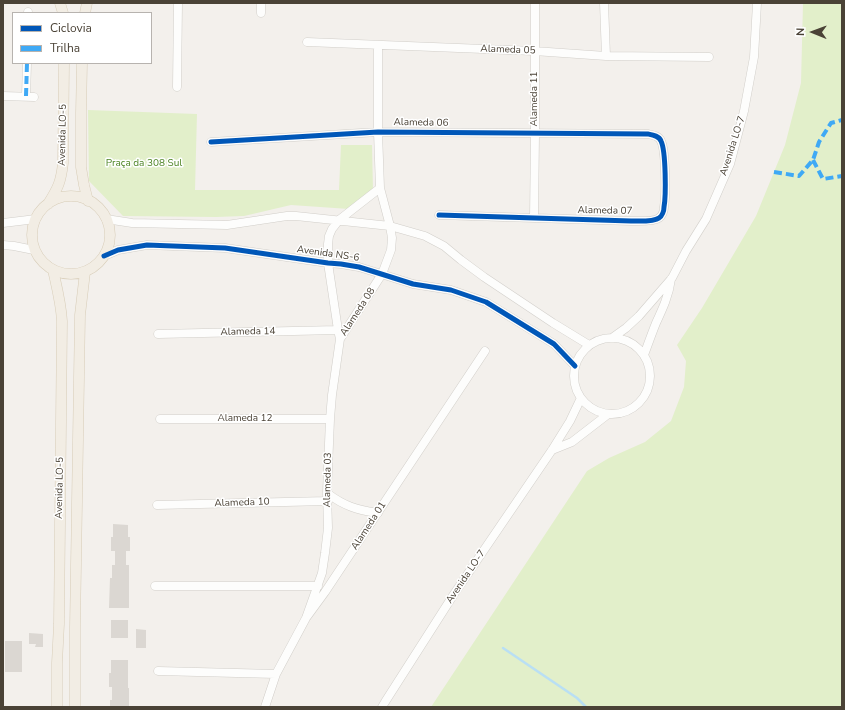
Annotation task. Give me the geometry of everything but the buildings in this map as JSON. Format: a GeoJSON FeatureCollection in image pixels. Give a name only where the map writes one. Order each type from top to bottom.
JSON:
{"type":"FeatureCollection","features":[{"type":"Feature","properties":{"kind":"main road","name":"Avenida LO-5"},"geometry":{"type":"LineString","coordinates":[[48,204],[58,188],[63,163],[64,64]]}},
{"type":"Feature","properties":{"kind":"main road","name":"Avenida LO-5"},"geometry":{"type":"LineString","coordinates":[[82,64],[81,166],[88,201]]}},
{"type":"Feature","properties":{"kind":"main road"},"geometry":{"type":"LineString","coordinates":[[75,197],[88,201],[102,212],[106,219],[109,238],[104,256],[96,265],[85,272],[63,274],[53,270],[42,262],[34,250],[32,229],[36,219],[41,210],[48,204],[61,198],[75,197]]}},
{"type":"Feature","properties":{"kind":"main road","name":"Avenida LO-5"},"geometry":{"type":"LineString","coordinates":[[53,270],[62,308],[57,707]]}},
{"type":"Feature","properties":{"kind":"main road","name":"Avenida LO-5"},"geometry":{"type":"LineString","coordinates":[[75,707],[79,322],[85,272]]}},
{"type":"Feature","properties":{"kind":"street"},"geometry":{"type":"LineString","coordinates":[[177,87],[178,3]]}},
{"type":"Feature","properties":{"kind":"street"},"geometry":{"type":"LineString","coordinates":[[261,3],[261,13]]}},
{"type":"Feature","properties":{"kind":"street","name":"Alameda 11"},"geometry":{"type":"LineString","coordinates":[[534,218],[535,3]]}},
{"type":"Feature","properties":{"kind":"street"},"geometry":{"type":"LineString","coordinates":[[604,3],[606,56]]}},
{"type":"Feature","properties":{"kind":"street","name":"Avenida LO-7"},"geometry":{"type":"LineString","coordinates":[[612,338],[639,316],[672,278],[686,251],[706,219],[730,164],[744,111],[754,57],[757,3]]}},
{"type":"Feature","properties":{"kind":"street","name":"Alameda 05"},"geometry":{"type":"LineString","coordinates":[[307,42],[534,50],[606,56],[709,57]]}},
{"type":"Feature","properties":{"kind":"street","name":"Alameda 08"},"geometry":{"type":"LineString","coordinates":[[340,339],[382,274],[391,250],[392,238],[390,226],[380,188],[378,132],[378,45]]}},
{"type":"Feature","properties":{"kind":"street"},"geometry":{"type":"LineString","coordinates":[[3,96],[30,96],[27,64]]}},
{"type":"Feature","properties":{"kind":"street","name":"Alameda 06"},"geometry":{"type":"LineString","coordinates":[[211,142],[378,132],[631,134]]}},
{"type":"Feature","properties":{"kind":"street","name":"Alameda 07"},"geometry":{"type":"LineString","coordinates":[[439,215],[637,221],[655,220],[660,218],[664,208],[665,199],[664,157],[661,141],[654,135],[631,134]]}},
{"type":"Feature","properties":{"kind":"street","name":"Alameda 08"},"geometry":{"type":"LineString","coordinates":[[340,339],[328,263],[329,236],[339,220],[380,188]]}},
{"type":"Feature","properties":{"kind":"street"},"geometry":{"type":"LineString","coordinates":[[106,219],[132,223],[228,225],[296,216],[390,226],[425,236],[444,246],[484,277],[589,345]]}},
{"type":"Feature","properties":{"kind":"street"},"geometry":{"type":"LineString","coordinates":[[3,222],[36,219]]}},
{"type":"Feature","properties":{"kind":"street"},"geometry":{"type":"LineString","coordinates":[[3,245],[34,250]]}},
{"type":"Feature","properties":{"kind":"street","name":"Avenida NS-6"},"geometry":{"type":"LineString","coordinates":[[104,256],[118,250],[154,245],[225,248],[341,264],[382,274],[413,284],[451,290],[486,302],[554,344],[576,366]]}},
{"type":"Feature","properties":{"kind":"street","name":"Avenida LO-7"},"geometry":{"type":"LineString","coordinates":[[644,355],[670,291],[672,278]]}},
{"type":"Feature","properties":{"kind":"street","name":"Alameda 14"},"geometry":{"type":"LineString","coordinates":[[158,334],[338,330]]}},
{"type":"Feature","properties":{"kind":"street"},"geometry":{"type":"LineString","coordinates":[[612,338],[630,342],[638,348],[644,355],[649,366],[651,379],[648,391],[641,402],[631,410],[620,414],[607,415],[597,412],[580,398],[574,382],[576,366],[581,354],[589,345],[600,340],[612,338]]}},
{"type":"Feature","properties":{"kind":"street","name":"Alameda 03"},"geometry":{"type":"LineString","coordinates":[[306,618],[318,586],[325,553],[328,528],[330,419],[340,339]]}},
{"type":"Feature","properties":{"kind":"street","name":"Alameda 01"},"geometry":{"type":"LineString","coordinates":[[265,707],[276,674],[306,618],[326,592],[485,351]]}},
{"type":"Feature","properties":{"kind":"street","name":"Avenida LO-7"},"geometry":{"type":"LineString","coordinates":[[382,707],[409,662],[450,600],[552,450],[570,421],[580,398]]}},
{"type":"Feature","properties":{"kind":"street"},"geometry":{"type":"LineString","coordinates":[[552,450],[572,442],[607,415]]}},
{"type":"Feature","properties":{"kind":"street","name":"Alameda 12"},"geometry":{"type":"LineString","coordinates":[[160,419],[330,419]]}},
{"type":"Feature","properties":{"kind":"street"},"geometry":{"type":"LineString","coordinates":[[328,497],[360,510],[378,513]]}},
{"type":"Feature","properties":{"kind":"street","name":"Alameda 10"},"geometry":{"type":"LineString","coordinates":[[157,505],[328,497]]}},
{"type":"Feature","properties":{"kind":"street"},"geometry":{"type":"LineString","coordinates":[[155,586],[318,586]]}},
{"type":"Feature","properties":{"kind":"street"},"geometry":{"type":"LineString","coordinates":[[158,672],[276,674]]}},
{"type":"Feature","properties":{"kind":"green space"},"geometry":{"type":"Polygon","coordinates":[[[803,3],[842,3],[842,707],[431,707],[587,471],[609,458],[645,442],[671,421],[684,387],[686,361],[677,345],[702,308],[756,216],[785,145],[801,83],[803,3]]]}},
{"type":"Feature","properties":{"kind":"green space","name":"Praça da 308 Sul"},"geometry":{"type":"Polygon","coordinates":[[[88,110],[197,114],[195,190],[339,190],[341,145],[372,145],[373,191],[349,209],[291,205],[244,216],[123,216],[89,181],[88,110]]]}},
{"type":"Feature","properties":{"kind":"waterway"},"geometry":{"type":"LineString","coordinates":[[503,648],[577,698],[586,707]]}},
{"type":"Feature","properties":{"kind":"marked path"},"geometry":{"type":"LineString","coordinates":[[26,96],[27,64]]}},
{"type":"Feature","properties":{"kind":"marked path"},"geometry":{"type":"LineString","coordinates":[[774,172],[799,176],[813,160],[819,142],[831,123],[842,120]]}},
{"type":"Feature","properties":{"kind":"marked path"},"geometry":{"type":"LineString","coordinates":[[813,160],[823,179],[842,176]]}},
{"type":"Feature","properties":{"kind":"cycle path"},"geometry":{"type":"LineString","coordinates":[[211,142],[378,132],[648,134],[654,135],[660,139],[663,146],[665,163],[664,210],[660,217],[654,220],[631,221],[439,215]]}},
{"type":"Feature","properties":{"kind":"cycle path"},"geometry":{"type":"LineString","coordinates":[[104,256],[118,250],[147,245],[225,248],[359,267],[413,284],[451,290],[486,302],[554,344],[575,366]]}}]}
